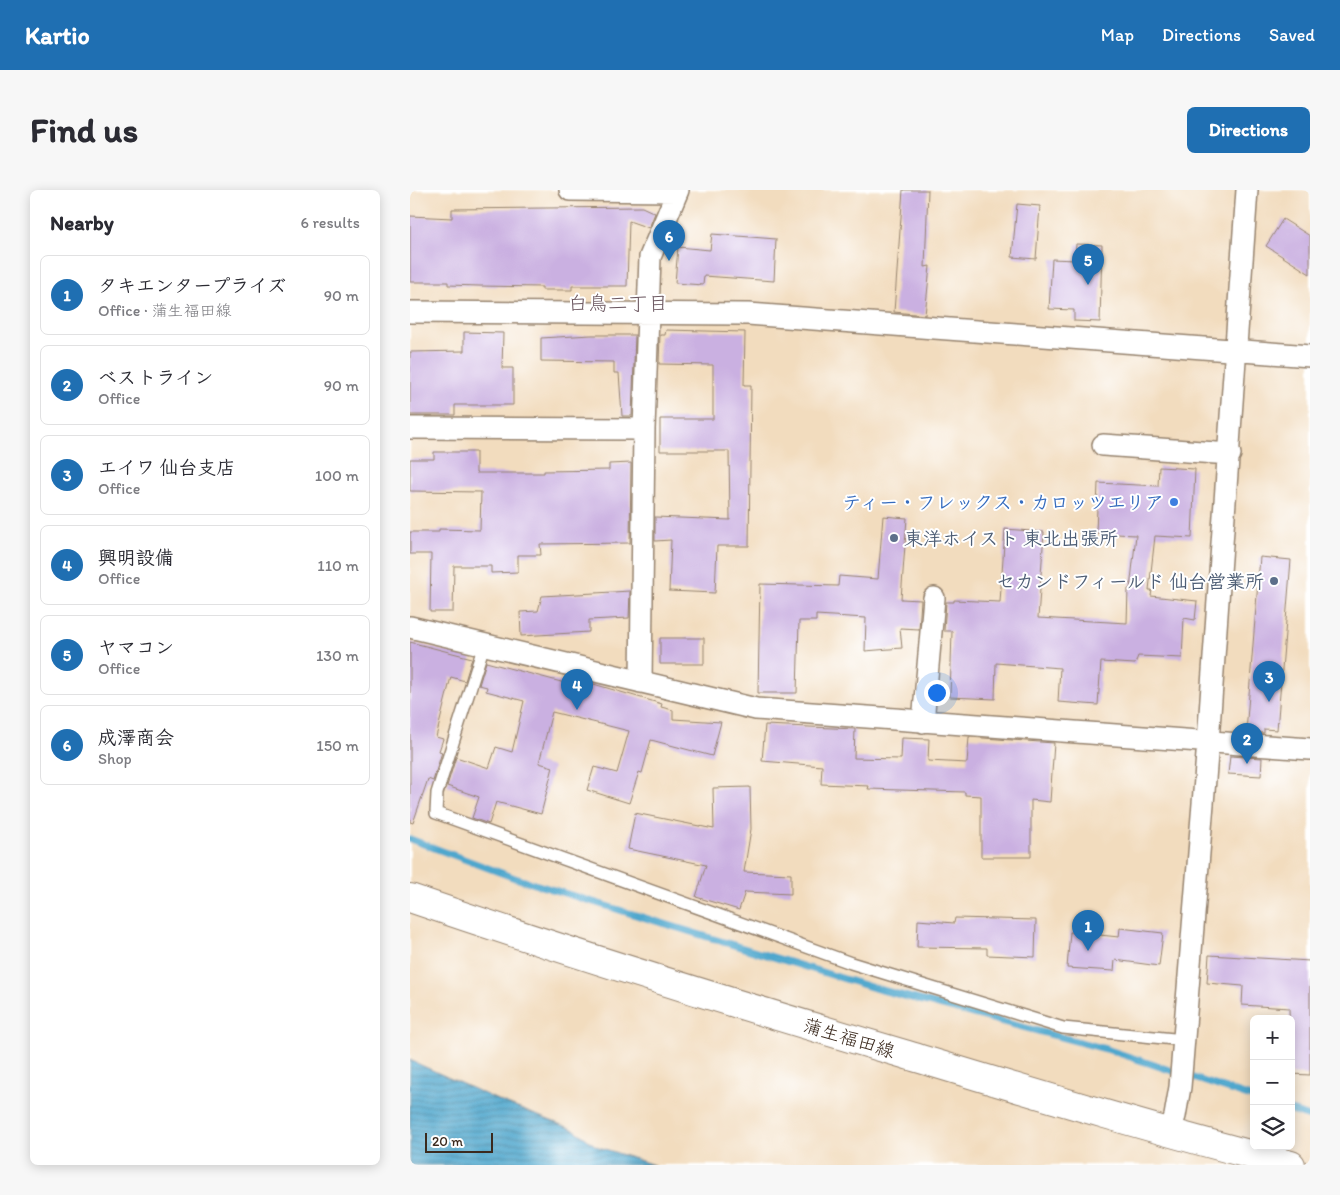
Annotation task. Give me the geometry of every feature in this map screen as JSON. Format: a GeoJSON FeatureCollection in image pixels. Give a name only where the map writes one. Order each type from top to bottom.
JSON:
{"type":"FeatureCollection","features":[{"type":"Feature","properties":{"kind":"main road","name":"蒲生福田線"},"geometry":{"type":"LineString","coordinates":[[410,898],[570,953],[1169,1134],[1291,1165]]}},
{"type":"Feature","properties":{"kind":"street"},"geometry":{"type":"LineString","coordinates":[[570,190],[678,190],[650,257],[644,429],[641,682]]}},
{"type":"Feature","properties":{"kind":"street"},"geometry":{"type":"LineString","coordinates":[[1169,1134],[1175,1116],[1180,1087],[1230,454],[1247,190]]}},
{"type":"Feature","properties":{"kind":"street"},"geometry":{"type":"LineString","coordinates":[[410,312],[748,314],[1310,356]]}},
{"type":"Feature","properties":{"kind":"street"},"geometry":{"type":"LineString","coordinates":[[410,428],[644,429]]}},
{"type":"Feature","properties":{"kind":"street"},"geometry":{"type":"LineString","coordinates":[[1103,445],[1230,454]]}},
{"type":"Feature","properties":{"kind":"street"},"geometry":{"type":"LineString","coordinates":[[923,722],[934,598]]}},
{"type":"Feature","properties":{"kind":"street"},"geometry":{"type":"LineString","coordinates":[[410,628],[756,710],[1310,749]]}},
{"type":"Feature","properties":{"kind":"lane"},"geometry":{"type":"LineString","coordinates":[[484,645],[437,793],[436,813],[851,963],[1063,1028],[1183,1049]]}},
{"type":"Feature","properties":{"kind":"water"},"geometry":{"type":"Polygon","coordinates":[[[410,1060],[502,1102],[575,1130],[596,1146],[654,1165],[410,1165],[410,1060]]]}},
{"type":"Feature","properties":{"kind":"building"},"geometry":{"type":"Polygon","coordinates":[[[903,190],[928,190],[925,267],[930,266],[925,315],[894,312],[903,190]]]}},
{"type":"Feature","properties":{"kind":"building"},"geometry":{"type":"Polygon","coordinates":[[[1017,204],[1040,206],[1036,259],[1012,257],[1017,204]]]}},
{"type":"Feature","properties":{"kind":"building"},"geometry":{"type":"Polygon","coordinates":[[[642,207],[655,213],[649,228],[629,221],[627,286],[572,286],[572,290],[542,290],[542,287],[448,285],[448,282],[410,282],[410,216],[452,218],[452,209],[642,207]]]}},
{"type":"Feature","properties":{"kind":"building"},"geometry":{"type":"Polygon","coordinates":[[[1283,219],[1310,236],[1310,274],[1266,246],[1283,219]]]}},
{"type":"Feature","properties":{"kind":"building"},"geometry":{"type":"Polygon","coordinates":[[[712,234],[776,239],[774,281],[704,276],[703,285],[675,283],[678,247],[710,250],[712,234]]]}},
{"type":"Feature","properties":{"kind":"building"},"geometry":{"type":"Polygon","coordinates":[[[1076,244],[1102,245],[1100,322],[1074,321],[1074,310],[1049,309],[1052,259],[1075,260],[1076,244]]]}},
{"type":"Feature","properties":{"kind":"building"},"geometry":{"type":"Polygon","coordinates":[[[666,330],[745,332],[744,385],[751,385],[749,546],[717,546],[715,593],[669,591],[671,540],[655,541],[655,517],[730,520],[729,451],[660,451],[660,419],[713,419],[713,365],[659,364],[660,335],[665,335],[666,330]]]}},
{"type":"Feature","properties":{"kind":"building"},"geometry":{"type":"Polygon","coordinates":[[[464,332],[503,333],[502,368],[513,368],[513,405],[455,405],[455,415],[410,415],[410,352],[464,351],[464,332]]]}},
{"type":"Feature","properties":{"kind":"building"},"geometry":{"type":"Polygon","coordinates":[[[635,335],[632,416],[622,416],[619,373],[614,373],[614,362],[541,361],[541,338],[635,335]]]}},
{"type":"Feature","properties":{"kind":"building"},"geometry":{"type":"Polygon","coordinates":[[[434,452],[476,452],[476,473],[544,473],[544,471],[609,470],[609,464],[631,463],[630,543],[540,544],[541,555],[518,555],[518,572],[491,573],[491,566],[454,566],[453,612],[430,612],[431,554],[410,554],[410,532],[439,532],[439,529],[480,530],[481,492],[410,491],[410,459],[434,459],[434,452]]]}},
{"type":"Feature","properties":{"kind":"building"},"geometry":{"type":"Polygon","coordinates":[[[1159,467],[1195,469],[1192,538],[1155,536],[1149,590],[1152,590],[1151,596],[1197,601],[1195,620],[1184,618],[1182,658],[1138,656],[1135,664],[1101,662],[1098,705],[1058,702],[1060,668],[996,663],[995,699],[950,697],[952,631],[944,631],[946,602],[954,602],[954,600],[1000,602],[1005,529],[1044,532],[1038,618],[1127,623],[1128,589],[1130,589],[1136,535],[1096,533],[1098,483],[1158,486],[1159,467]]]}},
{"type":"Feature","properties":{"kind":"building"},"geometry":{"type":"Polygon","coordinates":[[[883,516],[907,518],[901,599],[921,600],[919,629],[900,628],[902,648],[865,651],[866,618],[816,615],[816,621],[799,621],[797,693],[758,693],[760,584],[838,586],[839,576],[878,579],[883,516]]]}},
{"type":"Feature","properties":{"kind":"building"},"geometry":{"type":"Polygon","coordinates":[[[1260,557],[1291,560],[1277,730],[1264,729],[1264,733],[1246,732],[1260,557]]]}},
{"type":"Feature","properties":{"kind":"building"},"geometry":{"type":"Polygon","coordinates":[[[630,591],[629,618],[589,620],[589,632],[521,636],[520,612],[538,611],[542,596],[630,591]]]}},
{"type":"Feature","properties":{"kind":"building"},"geometry":{"type":"Polygon","coordinates":[[[660,638],[704,638],[704,664],[660,664],[660,638]]]}},
{"type":"Feature","properties":{"kind":"building"},"geometry":{"type":"Polygon","coordinates":[[[410,642],[472,658],[465,681],[451,677],[436,737],[443,739],[439,751],[442,752],[433,781],[428,779],[413,823],[410,822],[410,642]]]}},
{"type":"Feature","properties":{"kind":"building"},"geometry":{"type":"Polygon","coordinates":[[[486,662],[565,683],[567,677],[662,704],[661,707],[673,710],[673,719],[721,722],[712,756],[651,740],[642,773],[639,772],[629,803],[587,790],[594,767],[617,773],[629,731],[552,712],[539,763],[553,767],[541,814],[496,802],[489,824],[472,818],[479,797],[447,786],[456,757],[489,768],[496,747],[512,752],[524,701],[486,691],[487,687],[479,685],[486,662]]]}},
{"type":"Feature","properties":{"kind":"building"},"geometry":{"type":"Polygon","coordinates":[[[765,725],[855,729],[854,758],[901,759],[902,738],[929,739],[928,761],[967,763],[969,737],[1054,743],[1050,802],[1031,800],[1031,857],[981,857],[981,796],[965,795],[965,792],[868,789],[869,786],[821,784],[822,766],[762,761],[765,725]]]}},
{"type":"Feature","properties":{"kind":"building"},"geometry":{"type":"Polygon","coordinates":[[[1230,756],[1262,758],[1261,776],[1228,774],[1230,756]]]}},
{"type":"Feature","properties":{"kind":"building"},"geometry":{"type":"Polygon","coordinates":[[[750,787],[751,829],[744,872],[791,874],[791,894],[745,892],[739,910],[696,897],[706,865],[628,849],[635,813],[714,829],[713,788],[750,787]]]}},
{"type":"Feature","properties":{"kind":"building"},"geometry":{"type":"Polygon","coordinates":[[[955,918],[1036,920],[1035,957],[987,955],[987,948],[917,947],[918,920],[954,923],[955,918]]]}},
{"type":"Feature","properties":{"kind":"building"},"geometry":{"type":"Polygon","coordinates":[[[1120,928],[1163,933],[1159,966],[1115,960],[1114,971],[1067,968],[1070,932],[1119,937],[1120,928]]]}},
{"type":"Feature","properties":{"kind":"building"},"geometry":{"type":"Polygon","coordinates":[[[1209,955],[1310,961],[1310,1075],[1295,1074],[1295,1015],[1289,1015],[1289,1008],[1242,1005],[1243,986],[1207,983],[1209,955]]]}},
{"type":"Feature","properties":{"kind":"waterway"},"geometry":{"type":"LineString","coordinates":[[410,839],[515,878],[874,988],[1106,1049],[1250,1097]]}},
{"type":"Feature","properties":{"kind":"waterway"},"geometry":{"type":"LineString","coordinates":[[1295,1112],[1310,1117]]}},
{"type":"Feature","properties":{"kind":"place","name":"成澤商会"},"geometry":{"type":"Point","coordinates":[669,261]}},
{"type":"Feature","properties":{"kind":"place","name":"ヤマコン"},"geometry":{"type":"Point","coordinates":[1088,285]}},
{"type":"Feature","properties":{"kind":"place","name":"ティー・フレックス・カロッツエリア"},"geometry":{"type":"Point","coordinates":[1174,502]}},
{"type":"Feature","properties":{"kind":"place","name":"東洋ホイスト 東北出張所"},"geometry":{"type":"Point","coordinates":[894,538]}},
{"type":"Feature","properties":{"kind":"place","name":"セカンドフィールド 仙台営業所"},"geometry":{"type":"Point","coordinates":[1274,581]}},
{"type":"Feature","properties":{"kind":"place","name":"エイワ 仙台支店"},"geometry":{"type":"Point","coordinates":[1269,702]}},
{"type":"Feature","properties":{"kind":"place","name":"興明設備"},"geometry":{"type":"Point","coordinates":[577,710]}},
{"type":"Feature","properties":{"kind":"place","name":"ベストライン"},"geometry":{"type":"Point","coordinates":[1247,764]}},
{"type":"Feature","properties":{"kind":"place","name":"タキエンタープライズ"},"geometry":{"type":"Point","coordinates":[1088,951]}},
{"type":"Feature","properties":{"kind":"district","name":"白鳥二丁目"},"geometry":{"type":"Point","coordinates":[618,303]}}]}
